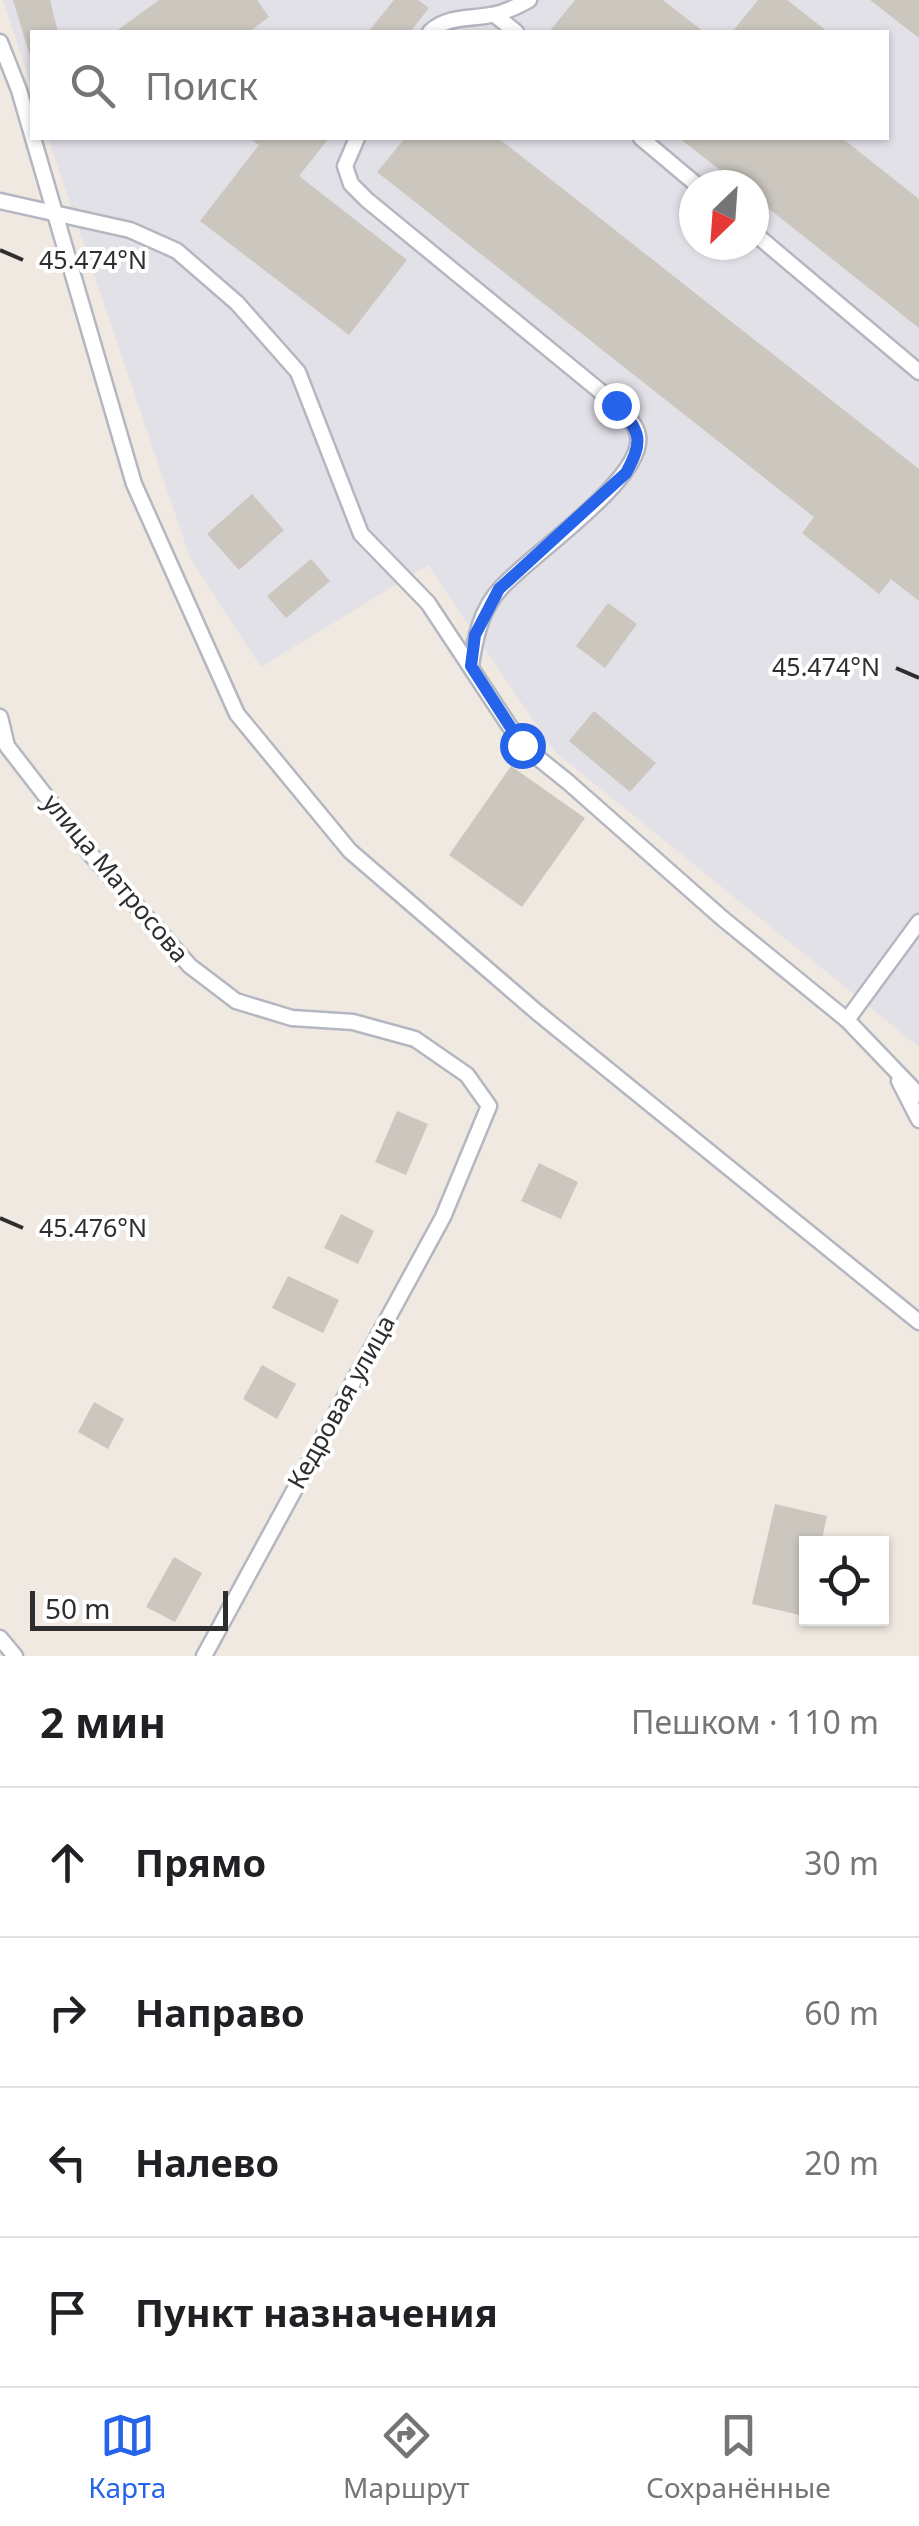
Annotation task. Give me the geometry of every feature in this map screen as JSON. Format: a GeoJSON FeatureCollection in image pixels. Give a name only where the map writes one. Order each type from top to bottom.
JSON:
{"type":"FeatureCollection","features":[{"type":"Feature","properties":{"kind":"lane"},"geometry":{"type":"LineString","coordinates":[[432,30],[452,20],[495,15],[529,0]]}},
{"type":"Feature","properties":{"kind":"lane"},"geometry":{"type":"LineString","coordinates":[[495,15],[514,30]]}},
{"type":"Feature","properties":{"kind":"lane"},"geometry":{"type":"LineString","coordinates":[[0,42],[30,132]]}},
{"type":"Feature","properties":{"kind":"lane"},"geometry":{"type":"LineString","coordinates":[[32,140],[134,484],[237,714],[350,851],[538,1013],[919,1322]]}},
{"type":"Feature","properties":{"kind":"lane"},"geometry":{"type":"LineString","coordinates":[[356,140],[345,166],[351,184],[366,200],[616,405],[634,424],[639,438],[636,455],[615,485],[499,589],[475,635],[471,666]]}},
{"type":"Feature","properties":{"kind":"lane"},"geometry":{"type":"LineString","coordinates":[[643,140],[679,170]]}},
{"type":"Feature","properties":{"kind":"lane"},"geometry":{"type":"LineString","coordinates":[[0,201],[130,230],[177,251],[237,303],[298,372],[361,534],[428,604],[522,745],[847,1020],[919,1095]]}},
{"type":"Feature","properties":{"kind":"lane"},"geometry":{"type":"LineString","coordinates":[[769,246],[919,372]]}},
{"type":"Feature","properties":{"kind":"lane","name":"улица Матросова"},"geometry":{"type":"LineString","coordinates":[[0,717],[7,746],[92,856],[190,966],[236,1001],[292,1018],[353,1022],[415,1039],[467,1075],[489,1106],[474,1146]]}},
{"type":"Feature","properties":{"kind":"lane"},"geometry":{"type":"LineString","coordinates":[[847,1020],[919,922]]}},
{"type":"Feature","properties":{"kind":"lane"},"geometry":{"type":"LineString","coordinates":[[891,1066],[919,1120]]}},
{"type":"Feature","properties":{"kind":"lane","name":"Кедровая улица"},"geometry":{"type":"LineString","coordinates":[[204,1656],[443,1217],[474,1146]]}},
{"type":"Feature","properties":{"kind":"lane"},"geometry":{"type":"LineString","coordinates":[[0,1638],[16,1656]]}},
{"type":"Feature","properties":{"kind":"shaded area"},"geometry":{"type":"Polygon","coordinates":[[[3,0],[919,0],[919,1047],[554,751],[428,565],[261,667],[190,558],[49,140],[889,140],[889,30],[30,30],[30,83],[3,0]]]}},
{"type":"Feature","properties":{"kind":"building"},"geometry":{"type":"Polygon","coordinates":[[[13,0],[50,0],[58,30],[30,30],[30,56],[13,0]]]}},
{"type":"Feature","properties":{"kind":"building"},"geometry":{"type":"Polygon","coordinates":[[[159,0],[257,0],[269,17],[252,30],[118,30],[159,0]]]}},
{"type":"Feature","properties":{"kind":"building"},"geometry":{"type":"Polygon","coordinates":[[[394,0],[418,0],[429,8],[412,30],[370,30],[394,0]]]}},
{"type":"Feature","properties":{"kind":"building"},"geometry":{"type":"Polygon","coordinates":[[[575,0],[663,0],[701,30],[551,30],[575,0]]]}},
{"type":"Feature","properties":{"kind":"building"},"geometry":{"type":"Polygon","coordinates":[[[758,0],[787,0],[825,30],[734,30],[758,0]]]}},
{"type":"Feature","properties":{"kind":"building"},"geometry":{"type":"Polygon","coordinates":[[[870,0],[919,0],[919,38],[870,0]]]}},
{"type":"Feature","properties":{"kind":"building"},"geometry":{"type":"Polygon","coordinates":[[[252,140],[327,140],[299,176],[407,260],[349,335],[200,221],[259,145],[252,140]]]}},
{"type":"Feature","properties":{"kind":"building"},"geometry":{"type":"Polygon","coordinates":[[[403,140],[501,140],[919,469],[919,601],[891,579],[879,594],[802,533],[814,517],[377,172],[403,140]]]}},
{"type":"Feature","properties":{"kind":"building"},"geometry":{"type":"Polygon","coordinates":[[[682,140],[845,140],[919,199],[919,328],[769,209],[769,170],[720,170],[682,140]]]}},
{"type":"Feature","properties":{"kind":"building"},"geometry":{"type":"Polygon","coordinates":[[[252,494],[284,530],[239,570],[207,534],[252,494]]]}},
{"type":"Feature","properties":{"kind":"building"},"geometry":{"type":"Polygon","coordinates":[[[311,559],[330,581],[286,618],[267,596],[311,559]]]}},
{"type":"Feature","properties":{"kind":"building"},"geometry":{"type":"Polygon","coordinates":[[[608,603],[637,624],[605,668],[576,646],[608,603]]]}},
{"type":"Feature","properties":{"kind":"building"},"geometry":{"type":"Polygon","coordinates":[[[594,711],[656,763],[630,792],[569,741],[594,711]]]}},
{"type":"Feature","properties":{"kind":"building"},"geometry":{"type":"Polygon","coordinates":[[[511,766],[585,818],[522,907],[449,855],[511,766]]]}},
{"type":"Feature","properties":{"kind":"building"},"geometry":{"type":"Polygon","coordinates":[[[397,1111],[428,1124],[406,1175],[375,1162],[397,1111]]]}},
{"type":"Feature","properties":{"kind":"building"},"geometry":{"type":"Polygon","coordinates":[[[539,1163],[578,1182],[561,1219],[521,1201],[539,1163]]]}},
{"type":"Feature","properties":{"kind":"building"},"geometry":{"type":"Polygon","coordinates":[[[341,1214],[374,1231],[358,1264],[324,1248],[341,1214]]]}},
{"type":"Feature","properties":{"kind":"building"},"geometry":{"type":"Polygon","coordinates":[[[288,1276],[339,1300],[323,1333],[272,1308],[288,1276]]]}},
{"type":"Feature","properties":{"kind":"building"},"geometry":{"type":"Polygon","coordinates":[[[262,1365],[296,1384],[277,1419],[243,1399],[262,1365]]]}},
{"type":"Feature","properties":{"kind":"building"},"geometry":{"type":"Polygon","coordinates":[[[94,1402],[124,1419],[108,1449],[78,1432],[94,1402]]]}},
{"type":"Feature","properties":{"kind":"building"},"geometry":{"type":"Polygon","coordinates":[[[775,1504],[827,1516],[823,1536],[799,1536],[799,1615],[752,1604],[775,1504]]]}},
{"type":"Feature","properties":{"kind":"building"},"geometry":{"type":"Polygon","coordinates":[[[174,1557],[202,1573],[175,1622],[146,1607],[174,1557]]]}},
{"type":"Feature","properties":{"kind":"route"},"geometry":{"type":"LineString","coordinates":[[522,745],[471,666],[475,635],[499,589],[626,473],[636,455],[639,438],[634,424],[616,405]]}}]}
